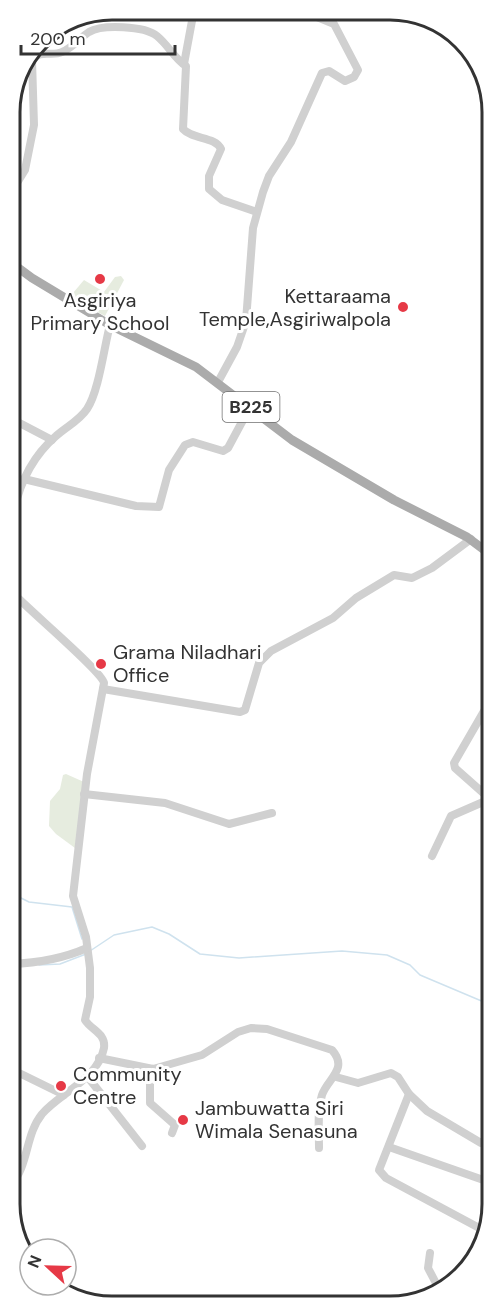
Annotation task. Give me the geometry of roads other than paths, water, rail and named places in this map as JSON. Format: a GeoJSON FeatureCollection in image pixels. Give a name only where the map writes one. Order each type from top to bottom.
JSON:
{"type":"FeatureCollection","features":[{"type":"Feature","properties":{"kind":"main road","name":"B225"},"geometry":{"type":"LineString","coordinates":[[20,269],[110,325],[196,367],[292,440],[394,500],[471,539],[482,547]]}},
{"type":"Feature","properties":{"kind":"street"},"geometry":{"type":"LineString","coordinates":[[184,64],[192,20]]}},
{"type":"Feature","properties":{"kind":"street"},"geometry":{"type":"LineString","coordinates":[[218,382],[237,347],[246,321],[257,212],[269,176],[291,142],[322,73],[329,71],[345,81],[354,77],[358,70],[334,24],[324,20]]}},
{"type":"Feature","properties":{"kind":"street"},"geometry":{"type":"LineString","coordinates":[[40,55],[63,52],[89,32],[102,27],[148,31],[156,35],[176,60],[184,64],[187,69],[183,129],[190,135],[217,143],[221,149],[209,177],[209,189],[222,200],[257,212]]}},
{"type":"Feature","properties":{"kind":"street"},"geometry":{"type":"LineString","coordinates":[[20,175],[27,161],[35,113],[33,64]]}},
{"type":"Feature","properties":{"kind":"street"},"geometry":{"type":"LineString","coordinates":[[20,490],[32,464],[52,440],[81,418],[89,406],[110,325]]}},
{"type":"Feature","properties":{"kind":"street"},"geometry":{"type":"LineString","coordinates":[[24,479],[136,506],[159,507],[169,470],[185,445],[193,442],[222,451],[228,448],[250,407]]}},
{"type":"Feature","properties":{"kind":"street"},"geometry":{"type":"LineString","coordinates":[[20,423],[52,440]]}},
{"type":"Feature","properties":{"kind":"street"},"geometry":{"type":"LineString","coordinates":[[103,690],[240,712],[245,710],[259,663],[270,651],[333,618],[356,598],[394,575],[412,578],[432,568],[471,539]]}},
{"type":"Feature","properties":{"kind":"street"},"geometry":{"type":"LineString","coordinates":[[19,1173],[37,1121],[87,1076],[103,1052],[103,1038],[85,1020],[91,983],[87,948],[73,896],[84,794],[104,679],[20,599]]}},
{"type":"Feature","properties":{"kind":"street"},"geometry":{"type":"LineString","coordinates":[[481,716],[454,763],[455,768],[481,791]]}},
{"type":"Feature","properties":{"kind":"street"},"geometry":{"type":"LineString","coordinates":[[84,794],[165,803],[229,824],[272,813]]}},
{"type":"Feature","properties":{"kind":"street"},"geometry":{"type":"LineString","coordinates":[[432,856],[451,816],[481,803]]}},
{"type":"Feature","properties":{"kind":"street"},"geometry":{"type":"LineString","coordinates":[[19,963],[65,957],[87,948]]}},
{"type":"Feature","properties":{"kind":"street"},"geometry":{"type":"LineString","coordinates":[[99,1058],[153,1069],[202,1055],[238,1032],[251,1028],[267,1029],[332,1050],[338,1060],[336,1077],[322,1094],[319,1148]]}},
{"type":"Feature","properties":{"kind":"street"},"geometry":{"type":"LineString","coordinates":[[153,1069],[150,1074],[150,1103],[175,1125],[172,1133]]}},
{"type":"Feature","properties":{"kind":"street"},"geometry":{"type":"LineString","coordinates":[[19,1073],[64,1095]]}},
{"type":"Feature","properties":{"kind":"street"},"geometry":{"type":"LineString","coordinates":[[336,1077],[358,1083],[391,1073],[398,1077],[409,1094],[427,1111],[481,1143]]}},
{"type":"Feature","properties":{"kind":"street"},"geometry":{"type":"LineString","coordinates":[[87,1076],[142,1146]]}},
{"type":"Feature","properties":{"kind":"street"},"geometry":{"type":"LineString","coordinates":[[409,1094],[379,1170],[386,1178],[478,1227]]}},
{"type":"Feature","properties":{"kind":"street"},"geometry":{"type":"LineString","coordinates":[[388,1147],[481,1179]]}},
{"type":"Feature","properties":{"kind":"street"},"geometry":{"type":"LineString","coordinates":[[430,1253],[428,1268],[436,1283]]}},
{"type":"Feature","properties":{"kind":"waterway"},"geometry":{"type":"LineString","coordinates":[[19,897],[29,902],[72,907],[82,939]]}},
{"type":"Feature","properties":{"kind":"waterway"},"geometry":{"type":"LineString","coordinates":[[90,951],[114,935],[152,927],[169,934],[200,954],[239,958],[342,951],[387,955],[410,965],[420,975],[481,1001]]}},
{"type":"Feature","properties":{"kind":"waterway"},"geometry":{"type":"LineString","coordinates":[[39,965],[60,964],[86,954]]}},
{"type":"Feature","properties":{"kind":"place","name":"Asgiriya Primary School"},"geometry":{"type":"Point","coordinates":[100,279]}},
{"type":"Feature","properties":{"kind":"place","name":"Kettaraama Temple,Asgiriwalpola"},"geometry":{"type":"Point","coordinates":[403,307]}},
{"type":"Feature","properties":{"kind":"place","name":"Grama Niladhari Office"},"geometry":{"type":"Point","coordinates":[101,664]}},
{"type":"Feature","properties":{"kind":"place","name":"Community Centre"},"geometry":{"type":"Point","coordinates":[61,1086]}},
{"type":"Feature","properties":{"kind":"place","name":"Jambuwatta Siri Wimala Senasuna"},"geometry":{"type":"Point","coordinates":[183,1120]}}]}
